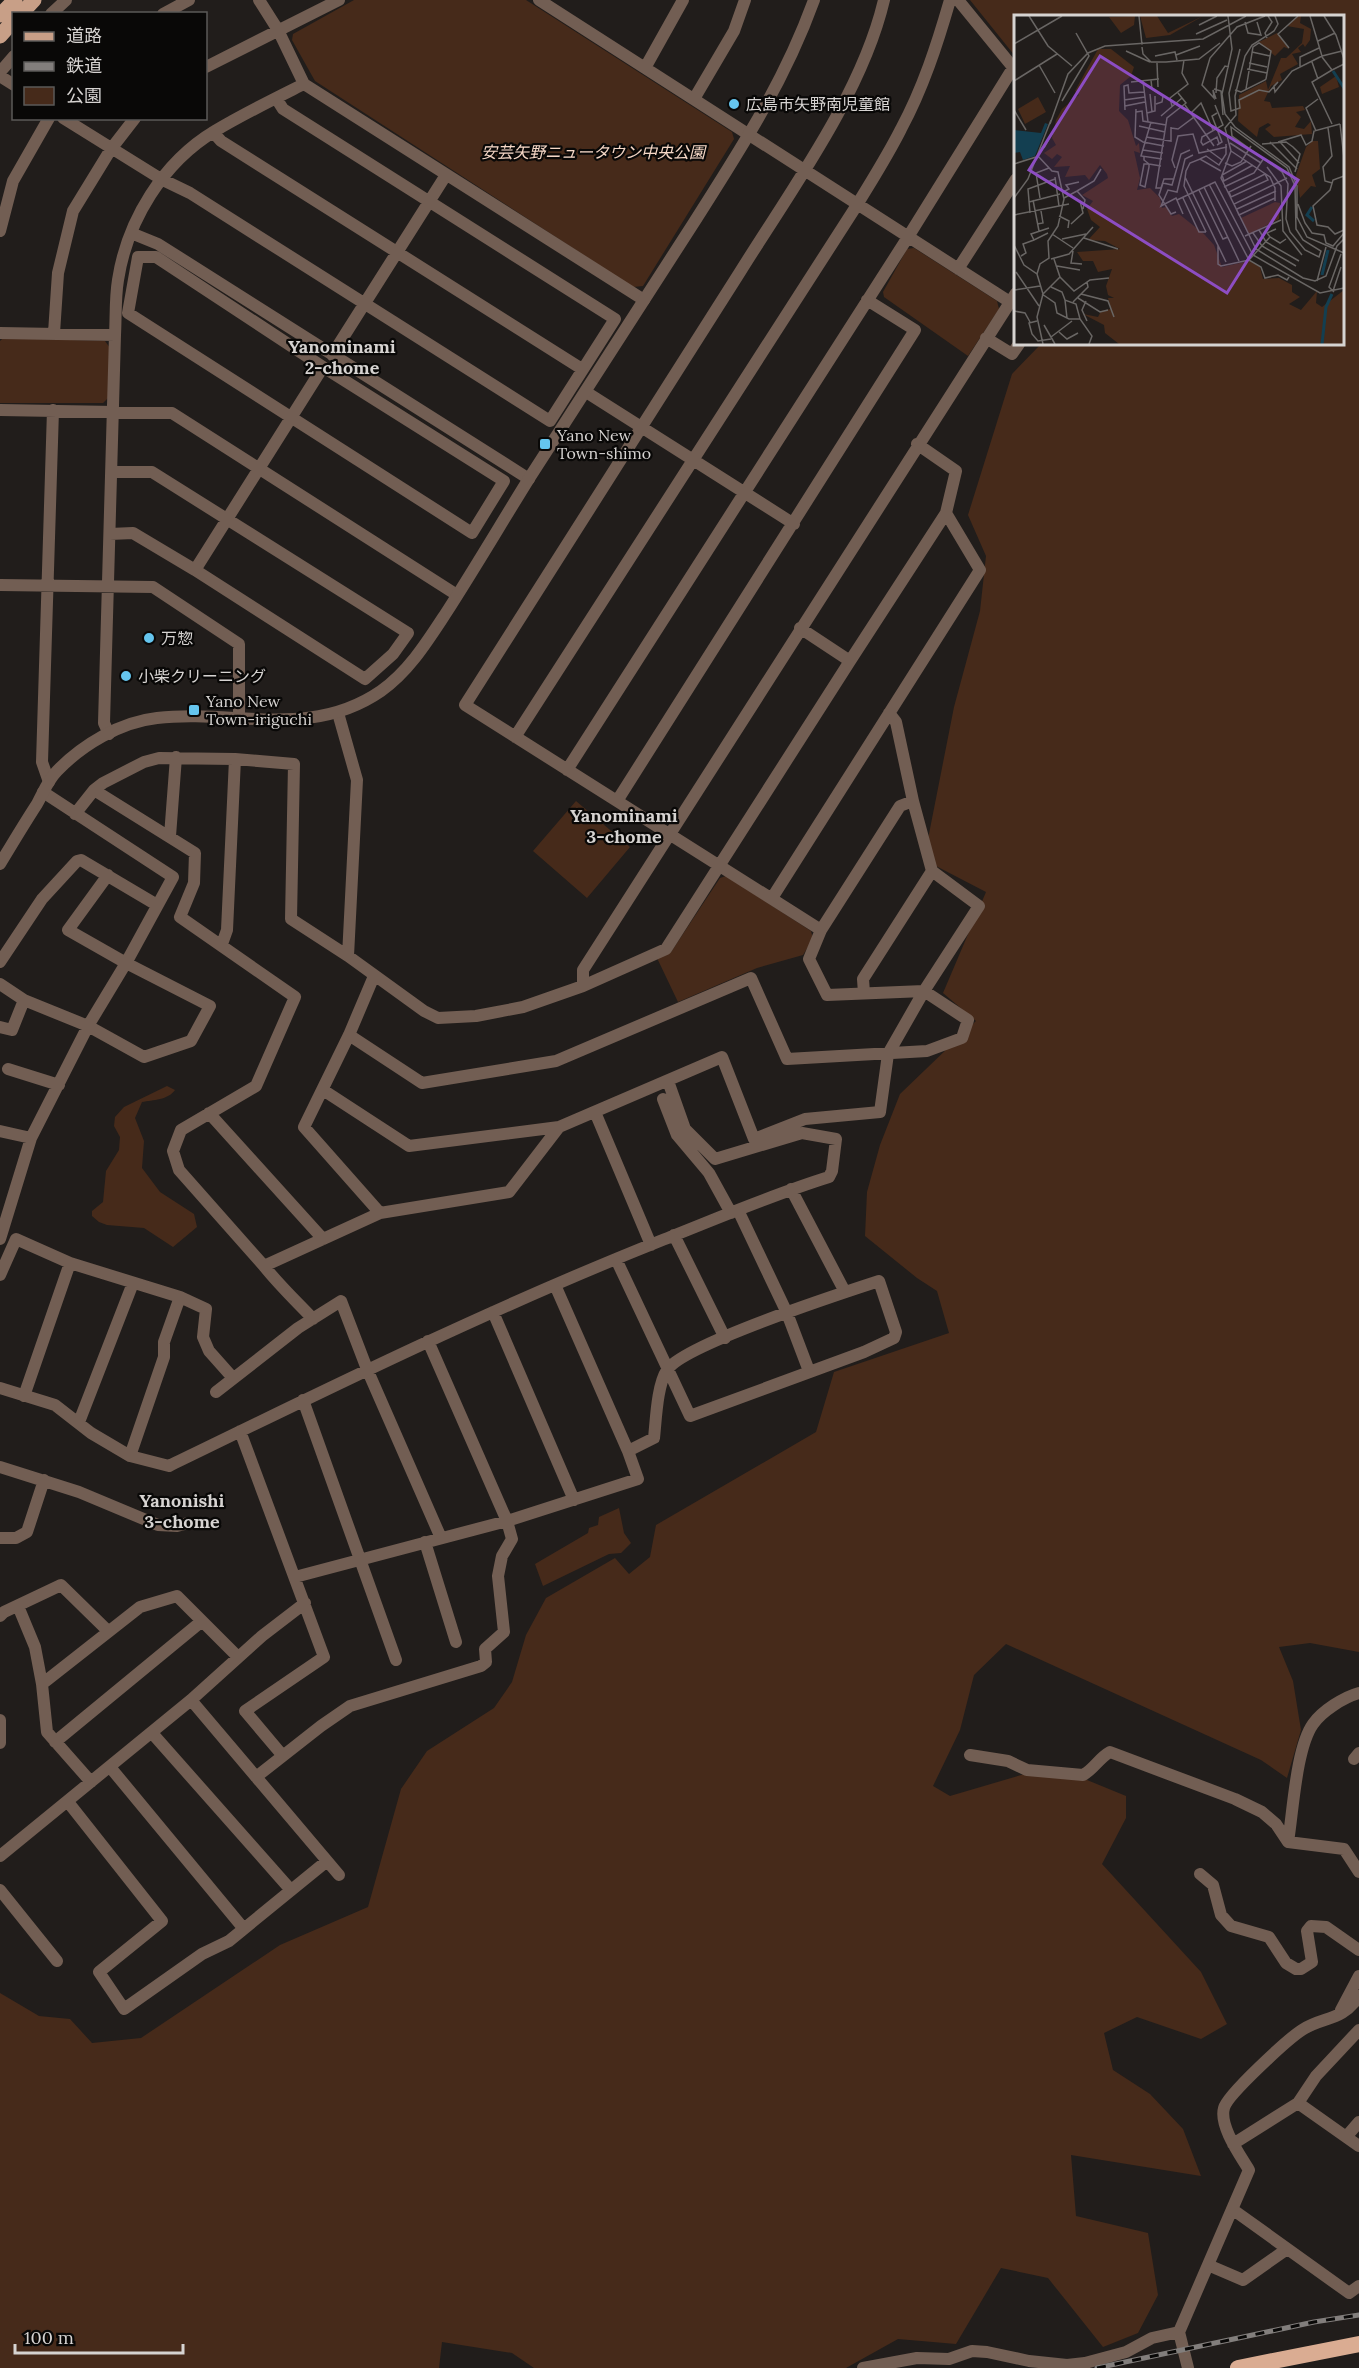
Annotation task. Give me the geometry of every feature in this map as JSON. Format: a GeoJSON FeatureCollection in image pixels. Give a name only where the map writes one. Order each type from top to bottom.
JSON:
{"type":"FeatureCollection","features":[{"type":"Feature","properties":{"kind":"highway"},"geometry":{"type":"LineString","coordinates":[[1238,2368],[1359,2344]]}},
{"type":"Feature","properties":{"kind":"main road"},"geometry":{"type":"LineString","coordinates":[[0,15],[15,0]]}},
{"type":"Feature","properties":{"kind":"main road"},"geometry":{"type":"LineString","coordinates":[[23,12],[34,0]]}},
{"type":"Feature","properties":{"kind":"main road"},"geometry":{"type":"LineString","coordinates":[[0,36],[12,23]]}},
{"type":"Feature","properties":{"kind":"street"},"geometry":{"type":"LineString","coordinates":[[53,12],[66,0]]}},
{"type":"Feature","properties":{"kind":"street"},"geometry":{"type":"LineString","coordinates":[[167,12],[189,0]]}},
{"type":"Feature","properties":{"kind":"street"},"geometry":{"type":"LineString","coordinates":[[259,0],[278,30],[304,84],[645,300]]}},
{"type":"Feature","properties":{"kind":"street"},"geometry":{"type":"LineString","coordinates":[[207,66],[339,0]]}},
{"type":"Feature","properties":{"kind":"street"},"geometry":{"type":"LineString","coordinates":[[539,0],[958,269],[1013,298],[668,834],[583,970],[583,986]]}},
{"type":"Feature","properties":{"kind":"street"},"geometry":{"type":"LineString","coordinates":[[645,68],[682,0]]}},
{"type":"Feature","properties":{"kind":"street"},"geometry":{"type":"LineString","coordinates":[[694,99],[734,31],[745,0]]}},
{"type":"Feature","properties":{"kind":"street"},"geometry":{"type":"LineString","coordinates":[[0,864],[56,772],[85,747],[109,734],[156,718],[239,717],[278,720],[306,719],[338,713],[380,691],[402,674],[420,652],[457,596],[749,135],[798,45],[814,0]]}},
{"type":"Feature","properties":{"kind":"street"},"geometry":{"type":"LineString","coordinates":[[821,930],[465,705],[846,100],[878,25],[884,0]]}},
{"type":"Feature","properties":{"kind":"street"},"geometry":{"type":"LineString","coordinates":[[515,737],[857,205],[901,131],[936,49],[950,0]]}},
{"type":"Feature","properties":{"kind":"street"},"geometry":{"type":"LineString","coordinates":[[567,770],[1014,69],[958,0]]}},
{"type":"Feature","properties":{"kind":"street"},"geometry":{"type":"LineString","coordinates":[[12,59],[0,74],[12,83]]}},
{"type":"Feature","properties":{"kind":"street"},"geometry":{"type":"LineString","coordinates":[[109,734],[104,723],[117,282],[122,258],[144,206],[161,179],[187,152],[213,132],[304,84]]}},
{"type":"Feature","properties":{"kind":"street"},"geometry":{"type":"LineString","coordinates":[[66,120],[161,179],[190,193],[550,421],[615,319],[283,109],[276,98]]}},
{"type":"Feature","properties":{"kind":"street"},"geometry":{"type":"LineString","coordinates":[[0,231],[13,181],[48,120]]}},
{"type":"Feature","properties":{"kind":"street"},"geometry":{"type":"LineString","coordinates":[[54,333],[58,273],[73,211],[111,148],[133,120]]}},
{"type":"Feature","properties":{"kind":"street"},"geometry":{"type":"LineString","coordinates":[[213,132],[221,141],[582,369]]}},
{"type":"Feature","properties":{"kind":"street"},"geometry":{"type":"LineString","coordinates":[[332,355],[446,175]]}},
{"type":"Feature","properties":{"kind":"street"},"geometry":{"type":"LineString","coordinates":[[958,269],[1014,182]]}},
{"type":"Feature","properties":{"kind":"street"},"geometry":{"type":"LineString","coordinates":[[131,233],[158,244],[529,479]]}},
{"type":"Feature","properties":{"kind":"street"},"geometry":{"type":"LineString","coordinates":[[138,257],[156,257],[323,367],[504,481],[472,533],[292,418],[128,313],[138,257]]}},
{"type":"Feature","properties":{"kind":"street"},"geometry":{"type":"LineString","coordinates":[[618,801],[915,330],[867,300]]}},
{"type":"Feature","properties":{"kind":"street"},"geometry":{"type":"LineString","coordinates":[[0,333],[115,336]]}},
{"type":"Feature","properties":{"kind":"street"},"geometry":{"type":"LineString","coordinates":[[986,338],[1012,354],[1018,345]]}},
{"type":"Feature","properties":{"kind":"street"},"geometry":{"type":"LineString","coordinates":[[195,570],[323,367]]}},
{"type":"Feature","properties":{"kind":"street"},"geometry":{"type":"LineString","coordinates":[[586,392],[794,524]]}},
{"type":"Feature","properties":{"kind":"street"},"geometry":{"type":"LineString","coordinates":[[0,410],[172,413],[457,596]]}},
{"type":"Feature","properties":{"kind":"street"},"geometry":{"type":"LineString","coordinates":[[0,1239],[4,1204],[31,1138],[88,1026],[173,877],[75,814],[46,787],[42,762],[53,410]]}},
{"type":"Feature","properties":{"kind":"street"},"geometry":{"type":"LineString","coordinates":[[75,814],[94,790],[113,777],[144,762],[159,758],[235,759],[294,764],[291,920],[348,956],[424,1011],[438,1018],[476,1016],[523,1008],[583,986],[666,949],[946,513],[956,471],[917,444]]}},
{"type":"Feature","properties":{"kind":"street"},"geometry":{"type":"LineString","coordinates":[[110,534],[133,533],[365,678],[393,654],[408,633],[152,472],[112,472]]}},
{"type":"Feature","properties":{"kind":"street"},"geometry":{"type":"LineString","coordinates":[[772,898],[980,570],[946,513]]}},
{"type":"Feature","properties":{"kind":"street"},"geometry":{"type":"LineString","coordinates":[[0,585],[153,587],[239,644],[239,717]]}},
{"type":"Feature","properties":{"kind":"street"},"geometry":{"type":"LineString","coordinates":[[800,628],[850,661]]}},
{"type":"Feature","properties":{"kind":"street"},"geometry":{"type":"LineString","coordinates":[[338,713],[357,780],[348,956]]}},
{"type":"Feature","properties":{"kind":"street"},"geometry":{"type":"LineString","coordinates":[[323,1090],[409,1146],[559,1127],[722,1058],[754,1139],[804,1119],[880,1113],[888,1054],[924,991],[979,906],[932,871],[913,801],[896,722],[889,713]]}},
{"type":"Feature","properties":{"kind":"street"},"geometry":{"type":"LineString","coordinates":[[170,836],[176,757]]}},
{"type":"Feature","properties":{"kind":"street"},"geometry":{"type":"LineString","coordinates":[[222,944],[227,930],[235,759]]}},
{"type":"Feature","properties":{"kind":"street"},"geometry":{"type":"LineString","coordinates":[[94,790],[195,853],[194,883],[180,916],[295,997],[256,1086],[181,1130],[173,1151],[179,1170],[279,1286],[291,1295],[313,1319]]}},
{"type":"Feature","properties":{"kind":"street"},"geometry":{"type":"LineString","coordinates":[[349,1035],[422,1083],[556,1061],[751,978],[787,1059],[927,1051],[962,1038],[968,1020],[924,991],[827,995],[809,959],[821,930],[900,806],[913,801]]}},
{"type":"Feature","properties":{"kind":"street"},"geometry":{"type":"LineString","coordinates":[[0,962],[42,899],[77,861],[81,860],[158,905]]}},
{"type":"Feature","properties":{"kind":"street"},"geometry":{"type":"LineString","coordinates":[[864,993],[863,979],[932,871]]}},
{"type":"Feature","properties":{"kind":"street"},"geometry":{"type":"LineString","coordinates":[[0,984],[24,1000],[88,1026],[144,1057],[191,1041],[210,1006],[68,930],[108,875]]}},
{"type":"Feature","properties":{"kind":"street"},"geometry":{"type":"LineString","coordinates":[[374,976],[349,1035],[304,1127],[380,1213]]}},
{"type":"Feature","properties":{"kind":"street"},"geometry":{"type":"LineString","coordinates":[[0,1027],[12,1030],[24,1000]]}},
{"type":"Feature","properties":{"kind":"street"},"geometry":{"type":"LineString","coordinates":[[8,1069],[59,1085]]}},
{"type":"Feature","properties":{"kind":"street"},"geometry":{"type":"LineString","coordinates":[[0,1388],[55,1405],[91,1433],[130,1456],[169,1466],[366,1369],[493,1312],[674,1235],[791,1189],[829,1177],[832,1171],[836,1139],[802,1133],[715,1159],[686,1129],[668,1081]]}},
{"type":"Feature","properties":{"kind":"street"},"geometry":{"type":"LineString","coordinates":[[663,1100],[677,1135],[709,1173],[734,1212],[787,1313],[809,1371]]}},
{"type":"Feature","properties":{"kind":"street"},"geometry":{"type":"LineString","coordinates":[[595,1112],[651,1245]]}},
{"type":"Feature","properties":{"kind":"street"},"geometry":{"type":"LineString","coordinates":[[209,1113],[323,1239]]}},
{"type":"Feature","properties":{"kind":"street"},"geometry":{"type":"LineString","coordinates":[[264,1266],[380,1213],[509,1192],[559,1127]]}},
{"type":"Feature","properties":{"kind":"street"},"geometry":{"type":"LineString","coordinates":[[0,1131],[31,1138]]}},
{"type":"Feature","properties":{"kind":"street"},"geometry":{"type":"LineString","coordinates":[[791,1189],[845,1292]]}},
{"type":"Feature","properties":{"kind":"street"},"geometry":{"type":"LineString","coordinates":[[674,1235],[725,1338]]}},
{"type":"Feature","properties":{"kind":"street"},"geometry":{"type":"LineString","coordinates":[[0,1275],[16,1239],[70,1263],[180,1298],[206,1309],[203,1337],[209,1351],[233,1378]]}},
{"type":"Feature","properties":{"kind":"street"},"geometry":{"type":"LineString","coordinates":[[616,1259],[667,1369],[690,1416],[864,1352],[894,1338],[896,1332],[879,1281],[787,1313],[688,1353],[667,1369],[662,1382],[654,1438],[628,1451]]}},
{"type":"Feature","properties":{"kind":"street"},"geometry":{"type":"LineString","coordinates":[[24,1396],[70,1263]]}},
{"type":"Feature","properties":{"kind":"street"},"geometry":{"type":"LineString","coordinates":[[79,1422],[133,1283]]}},
{"type":"Feature","properties":{"kind":"street"},"geometry":{"type":"LineString","coordinates":[[296,1577],[507,1521],[638,1479],[628,1451],[555,1285]]}},
{"type":"Feature","properties":{"kind":"street"},"geometry":{"type":"LineString","coordinates":[[130,1456],[164,1357],[164,1342],[180,1298]]}},
{"type":"Feature","properties":{"kind":"street"},"geometry":{"type":"LineString","coordinates":[[216,1392],[340,1301],[366,1369],[441,1538]]}},
{"type":"Feature","properties":{"kind":"street"},"geometry":{"type":"LineString","coordinates":[[493,1312],[574,1500]]}},
{"type":"Feature","properties":{"kind":"street"},"geometry":{"type":"LineString","coordinates":[[256,1777],[350,1706],[481,1666],[486,1662],[485,1649],[504,1632],[498,1576],[502,1556],[512,1539],[507,1521],[428,1341]]}},
{"type":"Feature","properties":{"kind":"street"},"geometry":{"type":"LineString","coordinates":[[303,1400],[396,1660]]}},
{"type":"Feature","properties":{"kind":"street"},"geometry":{"type":"LineString","coordinates":[[240,1431],[324,1657],[244,1711],[283,1756]]}},
{"type":"Feature","properties":{"kind":"street"},"geometry":{"type":"LineString","coordinates":[[0,1467],[80,1492],[158,1525],[177,1526],[188,1523]]}},
{"type":"Feature","properties":{"kind":"street"},"geometry":{"type":"LineString","coordinates":[[0,1538],[16,1538],[27,1532],[44,1480]]}},
{"type":"Feature","properties":{"kind":"street"},"geometry":{"type":"LineString","coordinates":[[425,1542],[456,1642]]}},
{"type":"Feature","properties":{"kind":"street"},"geometry":{"type":"LineString","coordinates":[[0,1616],[61,1585],[108,1630]]}},
{"type":"Feature","properties":{"kind":"street"},"geometry":{"type":"LineString","coordinates":[[42,1684],[140,1607],[177,1596],[238,1657]]}},
{"type":"Feature","properties":{"kind":"street"},"geometry":{"type":"LineString","coordinates":[[0,1857],[191,1700],[261,1636],[305,1603]]}},
{"type":"Feature","properties":{"kind":"street"},"geometry":{"type":"LineString","coordinates":[[18,1606],[35,1647],[47,1732],[91,1782]]}},
{"type":"Feature","properties":{"kind":"street"},"geometry":{"type":"LineString","coordinates":[[55,1742],[202,1621]]}},
{"type":"Feature","properties":{"kind":"street"},"geometry":{"type":"LineString","coordinates":[[1288,1842],[1304,1747],[1312,1725],[1337,1704],[1359,1693]]}},
{"type":"Feature","properties":{"kind":"street"},"geometry":{"type":"LineString","coordinates":[[191,1700],[339,1875]]}},
{"type":"Feature","properties":{"kind":"street"},"geometry":{"type":"LineString","coordinates":[[0,1720],[0,1743]]}},
{"type":"Feature","properties":{"kind":"street"},"geometry":{"type":"LineString","coordinates":[[152,1733],[290,1889]]}},
{"type":"Feature","properties":{"kind":"street"},"geometry":{"type":"LineString","coordinates":[[970,1755],[1008,1761],[1027,1770],[1083,1775],[1089,1772],[1102,1756],[1110,1752],[1235,1799],[1262,1812],[1276,1824],[1288,1842],[1344,1849],[1359,1872]]}},
{"type":"Feature","properties":{"kind":"street"},"geometry":{"type":"LineString","coordinates":[[110,1767],[243,1929]]}},
{"type":"Feature","properties":{"kind":"street"},"geometry":{"type":"LineString","coordinates":[[68,1802],[162,1921],[99,1972],[124,2009],[202,1954],[229,1941],[327,1861]]}},
{"type":"Feature","properties":{"kind":"street"},"geometry":{"type":"LineString","coordinates":[[1200,1874],[1213,1885],[1221,1915],[1231,1926],[1269,1937],[1286,1963],[1296,1969],[1302,1969],[1312,1962],[1307,1931],[1311,1926],[1326,1928],[1359,1950]]}},
{"type":"Feature","properties":{"kind":"street"},"geometry":{"type":"LineString","coordinates":[[0,1890],[57,1961]]}},
{"type":"Feature","properties":{"kind":"street"},"geometry":{"type":"LineString","coordinates":[[1338,2017],[1359,1976]]}},
{"type":"Feature","properties":{"kind":"street"},"geometry":{"type":"LineString","coordinates":[[1188,2368],[1179,2332],[1249,2170],[1233,2144],[1225,2123],[1223,2108],[1232,2094],[1302,2030],[1338,2017],[1347,2011],[1359,1996]]}},
{"type":"Feature","properties":{"kind":"street"},"geometry":{"type":"LineString","coordinates":[[1233,2144],[1298,2103],[1316,2076],[1359,2030]]}},
{"type":"Feature","properties":{"kind":"street"},"geometry":{"type":"LineString","coordinates":[[1298,2103],[1359,2146]]}},
{"type":"Feature","properties":{"kind":"street"},"geometry":{"type":"LineString","coordinates":[[1346,2137],[1359,2122]]}},
{"type":"Feature","properties":{"kind":"street"},"geometry":{"type":"LineString","coordinates":[[1232,2209],[1349,2293],[1359,2286]]}},
{"type":"Feature","properties":{"kind":"street"},"geometry":{"type":"LineString","coordinates":[[1208,2265],[1243,2280],[1287,2249]]}},
{"type":"Feature","properties":{"kind":"street"},"geometry":{"type":"LineString","coordinates":[[863,2368],[917,2358],[949,2359],[972,2351],[1066,2365],[1085,2363],[1126,2352],[1152,2338],[1179,2332]]}},
{"type":"Feature","properties":{"kind":"green space","name":"安芸矢野ニュータウン中央公園"},"geometry":{"type":"Polygon","coordinates":[[[354,0],[526,0],[732,132],[734,139],[643,286],[633,287],[315,81],[292,40],[293,34],[354,0]]]}},
{"type":"Feature","properties":{"kind":"green space"},"geometry":{"type":"Polygon","coordinates":[[[970,0],[1359,0],[1359,1652],[1310,1643],[1279,1647],[1293,1681],[1301,1730],[1287,1778],[1261,1760],[1006,1644],[974,1675],[960,1730],[933,1786],[950,1796],[1035,1771],[1087,1780],[1126,1796],[1126,1818],[1102,1864],[1201,1972],[1227,2024],[1201,2039],[1137,2017],[1104,2033],[1113,2070],[1150,2094],[1183,2129],[1201,2176],[1071,2155],[1076,2216],[1148,2233],[1158,2295],[1138,2333],[1103,2347],[1048,2278],[1001,2268],[956,2344],[898,2339],[846,2368],[534,2368],[512,2353],[442,2342],[439,2368],[0,2368],[0,1993],[39,2016],[70,2019],[92,2043],[141,2038],[280,1945],[368,1907],[401,1789],[427,1751],[494,1708],[512,1682],[526,1635],[546,1598],[615,1558],[629,1574],[650,1557],[656,1525],[816,1432],[834,1372],[949,1333],[937,1291],[917,1278],[865,1236],[867,1192],[880,1145],[900,1094],[976,1021],[943,993],[986,892],[936,866],[928,839],[954,707],[980,611],[986,556],[968,515],[1012,374],[1040,345],[1344,345],[1344,15],[1014,15],[1014,55],[970,0]]]}},
{"type":"Feature","properties":{"kind":"green space"},"geometry":{"type":"Polygon","coordinates":[[[914,248],[997,301],[999,309],[968,356],[884,297],[883,292],[907,249],[914,248]]]}},
{"type":"Feature","properties":{"kind":"green space"},"geometry":{"type":"Polygon","coordinates":[[[3,338],[105,341],[110,348],[108,398],[103,403],[0,403],[0,341],[3,338]]]}},
{"type":"Feature","properties":{"kind":"green space"},"geometry":{"type":"Polygon","coordinates":[[[576,801],[630,847],[587,898],[533,851],[576,801]]]}},
{"type":"Feature","properties":{"kind":"green space"},"geometry":{"type":"Polygon","coordinates":[[[726,876],[811,931],[813,939],[803,955],[757,968],[678,1002],[657,958],[671,952],[720,878],[726,876]]]}},
{"type":"Feature","properties":{"kind":"green space"},"geometry":{"type":"Polygon","coordinates":[[[167,1086],[175,1090],[164,1098],[142,1102],[135,1118],[144,1141],[142,1168],[160,1192],[194,1214],[197,1227],[173,1247],[144,1228],[107,1225],[92,1216],[92,1211],[103,1202],[106,1171],[119,1150],[120,1137],[114,1126],[115,1117],[124,1107],[167,1086]]]}},
{"type":"Feature","properties":{"kind":"green space"},"geometry":{"type":"Polygon","coordinates":[[[619,1508],[624,1533],[631,1543],[621,1553],[609,1554],[543,1586],[535,1564],[588,1533],[589,1528],[598,1525],[599,1517],[619,1508]]]}},
{"type":"Feature","properties":{"kind":"railway"},"geometry":{"type":"LineString","coordinates":[[1097,2368],[1314,2322],[1359,2315]]}},
{"type":"Feature","properties":{"kind":"place","name":"広島市矢野南児童館"},"geometry":{"type":"Point","coordinates":[734,104]}},
{"type":"Feature","properties":{"kind":"place","name":"Yano New Town-shimo"},"geometry":{"type":"Point","coordinates":[545,444]}},
{"type":"Feature","properties":{"kind":"place","name":"万惣"},"geometry":{"type":"Point","coordinates":[149,638]}},
{"type":"Feature","properties":{"kind":"place","name":"小柴クリーニング"},"geometry":{"type":"Point","coordinates":[126,676]}},
{"type":"Feature","properties":{"kind":"place","name":"Yano New Town-iriguchi"},"geometry":{"type":"Point","coordinates":[194,710]}},
{"type":"Feature","properties":{"kind":"district","name":"Yanominami 2-chome"},"geometry":{"type":"Point","coordinates":[342,356]}},
{"type":"Feature","properties":{"kind":"district","name":"Yanominami 3-chome"},"geometry":{"type":"Point","coordinates":[624,825]}},
{"type":"Feature","properties":{"kind":"district","name":"Yanonishi 3-chome"},"geometry":{"type":"Point","coordinates":[182,1510]}}]}
